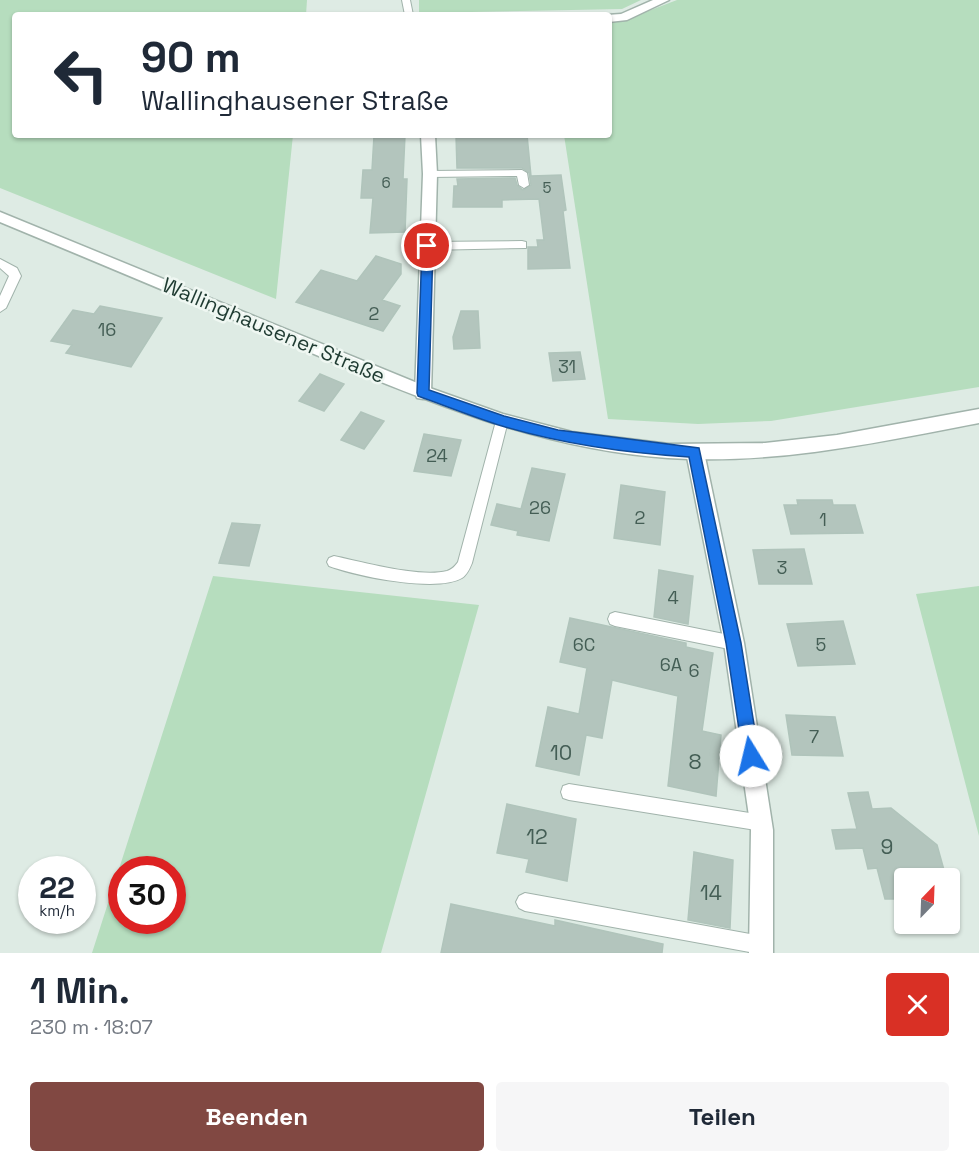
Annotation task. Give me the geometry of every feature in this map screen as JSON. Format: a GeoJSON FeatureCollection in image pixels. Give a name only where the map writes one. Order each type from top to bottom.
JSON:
{"type":"FeatureCollection","features":[{"type":"Feature","properties":{"kind":"street"},"geometry":{"type":"LineString","coordinates":[[612,18],[623,17],[663,0]]}},
{"type":"Feature","properties":{"kind":"street"},"geometry":{"type":"LineString","coordinates":[[423,393],[428,138]]}},
{"type":"Feature","properties":{"kind":"street","name":"Wallinghausener Straße"},"geometry":{"type":"LineString","coordinates":[[0,217],[423,393],[502,421],[558,435],[695,452],[758,450],[842,441],[979,416]]}},
{"type":"Feature","properties":{"kind":"street"},"geometry":{"type":"LineString","coordinates":[[695,452],[734,643],[762,823],[761,949]]}},
{"type":"Feature","properties":{"kind":"lane"},"geometry":{"type":"LineString","coordinates":[[429,174],[522,173],[524,185]]}},
{"type":"Feature","properties":{"kind":"lane"},"geometry":{"type":"LineString","coordinates":[[427,246],[522,245]]}},
{"type":"Feature","properties":{"kind":"lane"},"geometry":{"type":"LineString","coordinates":[[0,263],[13,271],[15,276],[0,308]]}},
{"type":"Feature","properties":{"kind":"lane"},"geometry":{"type":"LineString","coordinates":[[334,562],[419,578],[443,578],[456,575],[465,563],[502,421]]}},
{"type":"Feature","properties":{"kind":"lane"},"geometry":{"type":"LineString","coordinates":[[615,619],[734,643]]}},
{"type":"Feature","properties":{"kind":"lane"},"geometry":{"type":"LineString","coordinates":[[569,792],[762,823]]}},
{"type":"Feature","properties":{"kind":"lane"},"geometry":{"type":"LineString","coordinates":[[525,902],[761,949]]}},
{"type":"Feature","properties":{"kind":"green space"},"geometry":{"type":"Polygon","coordinates":[[[0,0],[307,0],[306,12],[12,12],[12,138],[293,138],[276,299],[0,188],[0,0]]]}},
{"type":"Feature","properties":{"kind":"green space"},"geometry":{"type":"Polygon","coordinates":[[[419,0],[641,0],[622,9],[419,12],[419,0]]]}},
{"type":"Feature","properties":{"kind":"green space"},"geometry":{"type":"Polygon","coordinates":[[[677,0],[979,0],[979,387],[771,421],[698,424],[608,419],[564,138],[612,138],[612,21],[625,20],[677,0]]]}},
{"type":"Feature","properties":{"kind":"green space"},"geometry":{"type":"Polygon","coordinates":[[[213,576],[479,605],[381,953],[92,953],[108,903],[108,934],[186,934],[186,856],[123,856],[213,576]]]}},
{"type":"Feature","properties":{"kind":"green space"},"geometry":{"type":"Polygon","coordinates":[[[979,586],[979,836],[916,594],[979,586]]]}},
{"type":"Feature","properties":{"kind":"building"},"geometry":{"type":"Polygon","coordinates":[[[374,138],[405,138],[403,179],[407,179],[405,232],[370,233],[373,198],[361,198],[363,170],[372,170],[374,138]]]}},
{"type":"Feature","properties":{"kind":"building"},"geometry":{"type":"Polygon","coordinates":[[[456,138],[527,138],[531,176],[561,175],[570,268],[528,269],[528,247],[538,247],[537,240],[544,240],[539,199],[502,200],[502,207],[453,207],[454,186],[458,186],[457,179],[515,178],[517,185],[523,190],[531,185],[529,173],[522,168],[457,168],[456,138]]]}},
{"type":"Feature","properties":{"kind":"building"},"geometry":{"type":"Polygon","coordinates":[[[376,256],[401,264],[401,274],[382,300],[400,306],[383,331],[296,302],[321,270],[357,281],[376,256]]]}},
{"type":"Feature","properties":{"kind":"building"},"geometry":{"type":"Polygon","coordinates":[[[100,306],[162,318],[131,367],[66,353],[72,345],[51,341],[73,310],[94,314],[100,306]]]}},
{"type":"Feature","properties":{"kind":"building"},"geometry":{"type":"Polygon","coordinates":[[[461,311],[478,311],[480,348],[454,349],[453,337],[461,311]]]}},
{"type":"Feature","properties":{"kind":"building"},"geometry":{"type":"Polygon","coordinates":[[[580,352],[585,379],[553,381],[549,353],[580,352]]]}},
{"type":"Feature","properties":{"kind":"building"},"geometry":{"type":"Polygon","coordinates":[[[320,374],[344,384],[324,411],[299,401],[320,374]]]}},
{"type":"Feature","properties":{"kind":"building"},"geometry":{"type":"Polygon","coordinates":[[[361,412],[384,421],[364,449],[341,440],[361,412]]]}},
{"type":"Feature","properties":{"kind":"building"},"geometry":{"type":"Polygon","coordinates":[[[424,434],[461,440],[451,476],[414,471],[424,434]]]}},
{"type":"Feature","properties":{"kind":"building"},"geometry":{"type":"Polygon","coordinates":[[[532,468],[565,474],[549,541],[517,535],[518,531],[491,525],[497,504],[521,509],[532,468]]]}},
{"type":"Feature","properties":{"kind":"building"},"geometry":{"type":"Polygon","coordinates":[[[621,485],[665,492],[660,545],[614,538],[621,485]]]}},
{"type":"Feature","properties":{"kind":"building"},"geometry":{"type":"Polygon","coordinates":[[[797,500],[832,500],[833,505],[855,505],[863,533],[791,534],[784,505],[798,505],[797,500]]]}},
{"type":"Feature","properties":{"kind":"building"},"geometry":{"type":"Polygon","coordinates":[[[232,523],[260,525],[249,566],[219,563],[232,523]]]}},
{"type":"Feature","properties":{"kind":"building"},"geometry":{"type":"Polygon","coordinates":[[[804,549],[812,584],[759,584],[753,550],[804,549]]]}},
{"type":"Feature","properties":{"kind":"building"},"geometry":{"type":"Polygon","coordinates":[[[659,570],[693,576],[688,624],[654,617],[659,570]]]}},
{"type":"Feature","properties":{"kind":"building"},"geometry":{"type":"Polygon","coordinates":[[[570,618],[686,643],[686,647],[713,653],[702,731],[721,735],[716,796],[668,786],[678,696],[612,680],[602,738],[586,735],[579,775],[536,766],[548,707],[579,714],[587,668],[560,662],[570,618]]]}},
{"type":"Feature","properties":{"kind":"building"},"geometry":{"type":"Polygon","coordinates":[[[843,621],[855,664],[798,666],[787,624],[843,621]]]}},
{"type":"Feature","properties":{"kind":"building"},"geometry":{"type":"Polygon","coordinates":[[[786,715],[835,717],[843,756],[792,755],[786,715]]]}},
{"type":"Feature","properties":{"kind":"building"},"geometry":{"type":"Polygon","coordinates":[[[868,792],[872,809],[891,808],[937,845],[943,868],[894,868],[894,899],[885,899],[877,868],[868,869],[863,848],[836,849],[832,830],[857,829],[848,793],[868,792]]]}},
{"type":"Feature","properties":{"kind":"building"},"geometry":{"type":"Polygon","coordinates":[[[507,804],[576,819],[567,881],[526,872],[529,859],[497,853],[507,804]]]}},
{"type":"Feature","properties":{"kind":"building"},"geometry":{"type":"Polygon","coordinates":[[[694,852],[733,860],[730,928],[688,920],[694,852]]]}},
{"type":"Feature","properties":{"kind":"building"},"geometry":{"type":"Polygon","coordinates":[[[451,904],[555,926],[555,920],[663,944],[662,953],[441,953],[451,904]]]}},
{"type":"Feature","properties":{"kind":"route"},"geometry":{"type":"LineString","coordinates":[[427,246],[423,393],[502,421],[558,435],[650,449],[695,452],[734,643],[751,756]]}}]}
